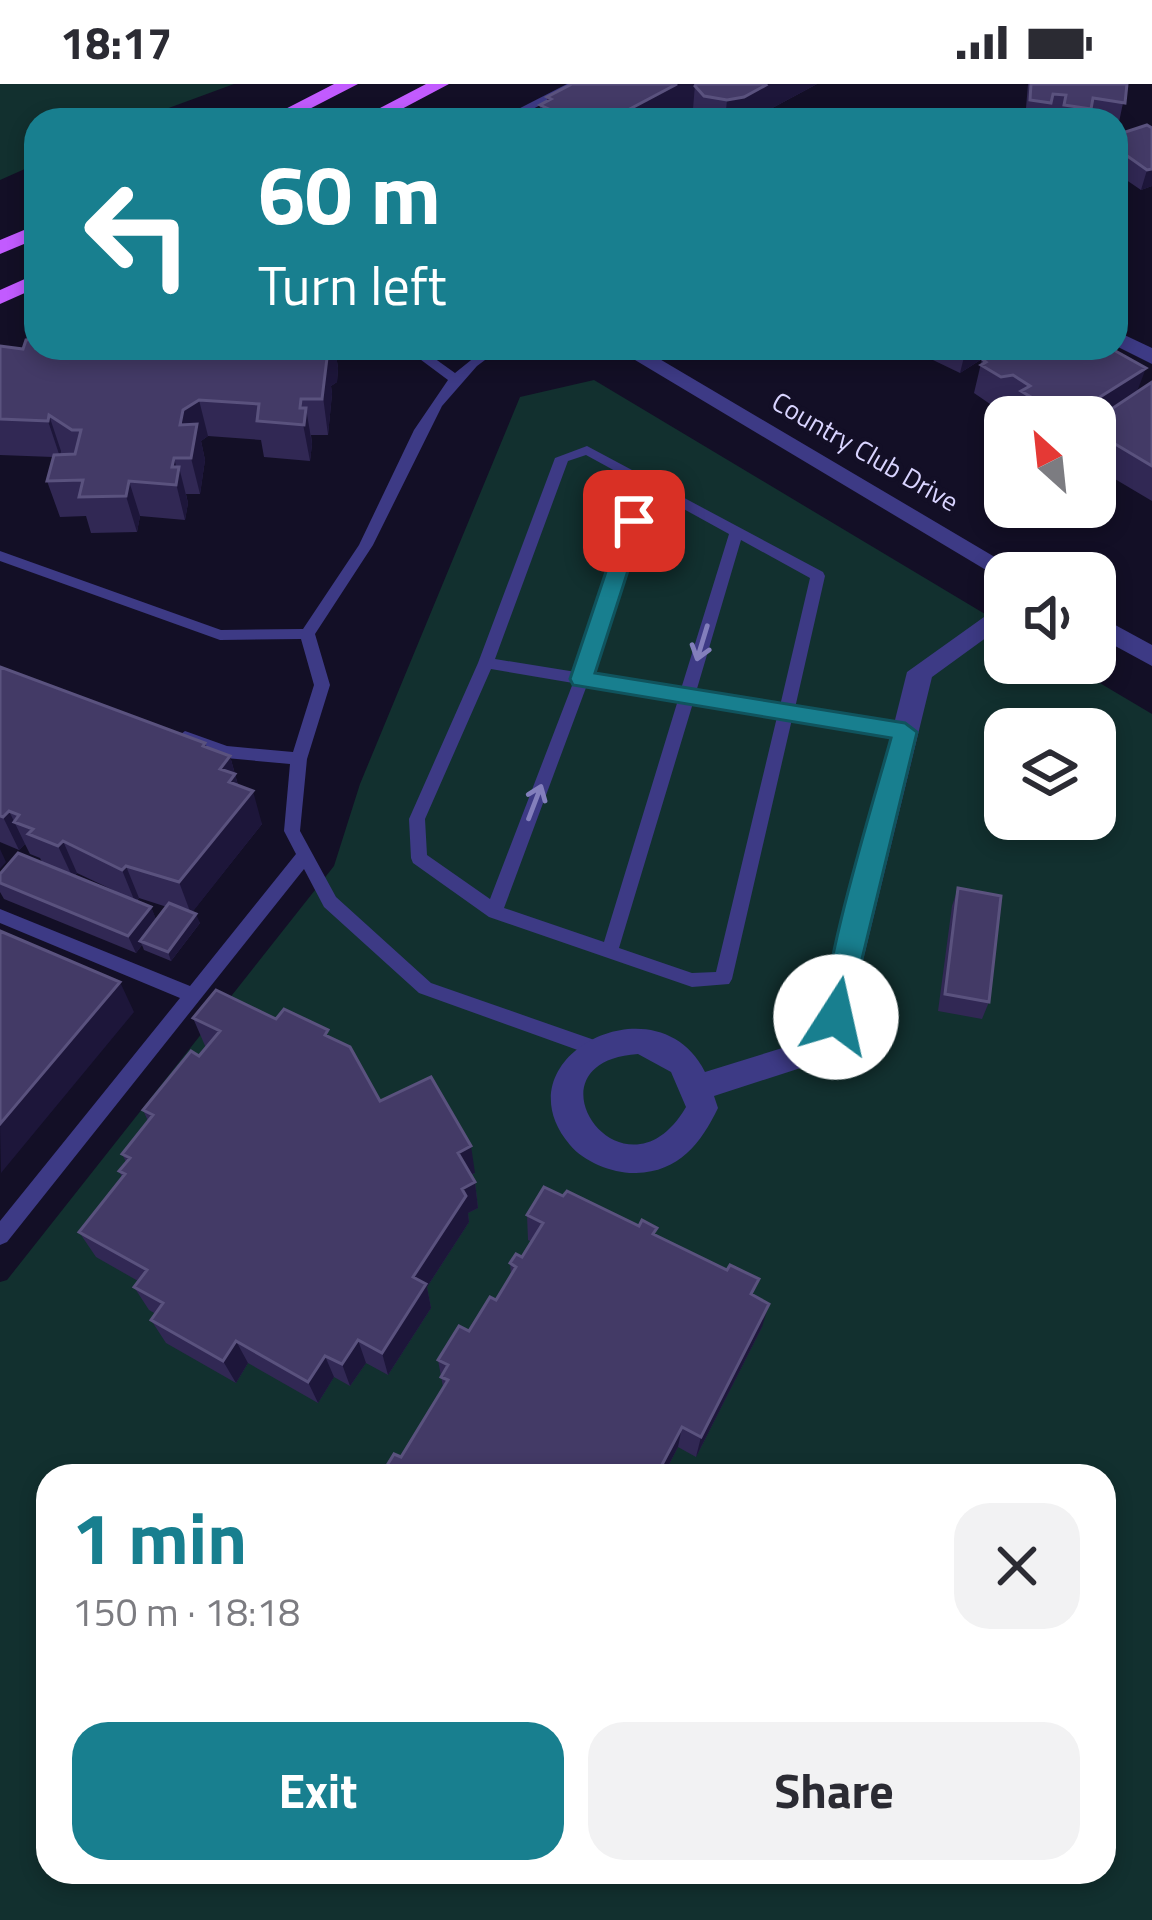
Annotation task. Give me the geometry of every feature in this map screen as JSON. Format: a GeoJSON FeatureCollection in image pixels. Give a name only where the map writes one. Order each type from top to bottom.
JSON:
{"type":"FeatureCollection","features":[{"type":"Feature","properties":{"kind":"main road"},"geometry":{"type":"LineString","coordinates":[[298,108],[349,84]]}},
{"type":"Feature","properties":{"kind":"main road"},"geometry":{"type":"LineString","coordinates":[[391,108],[440,84]]}},
{"type":"Feature","properties":{"kind":"street","name":"Country Club Drive"},"geometry":{"type":"LineString","coordinates":[[646,360],[984,558]]}},
{"type":"Feature","properties":{"kind":"street"},"geometry":{"type":"LineString","coordinates":[[697,1088],[802,1054],[836,1017],[842,975],[920,672],[984,625]]}},
{"type":"Feature","properties":{"kind":"street"},"geometry":{"type":"LineString","coordinates":[[1116,636],[1152,657]]}},
{"type":"Feature","properties":{"kind":"street"},"geometry":{"type":"LineString","coordinates":[[617,1042],[660,1045],[692,1070],[702,1108],[683,1144],[663,1155],[617,1158],[596,1149],[568,1116],[570,1078],[597,1049],[617,1042]]}},
{"type":"Feature","properties":{"kind":"lane"},"geometry":{"type":"LineString","coordinates":[[527,108],[575,84]]}},
{"type":"Feature","properties":{"kind":"lane"},"geometry":{"type":"LineString","coordinates":[[429,360],[458,380]]}},
{"type":"Feature","properties":{"kind":"lane"},"geometry":{"type":"LineString","coordinates":[[473,360],[419,433],[371,535],[307,634],[322,685],[299,759],[292,831],[330,902],[425,988],[597,1049]]}},
{"type":"Feature","properties":{"kind":"lane"},"geometry":{"type":"LineString","coordinates":[[587,450],[737,531],[818,575],[723,979],[692,980],[494,911],[419,858],[417,819],[486,663],[562,458],[587,450]]}},
{"type":"Feature","properties":{"kind":"lane"},"geometry":{"type":"LineString","coordinates":[[494,911],[582,679],[646,482]]}},
{"type":"Feature","properties":{"kind":"lane"},"geometry":{"type":"LineString","coordinates":[[608,953],[737,531]]}},
{"type":"Feature","properties":{"kind":"lane"},"geometry":{"type":"LineString","coordinates":[[0,556],[220,635],[307,634]]}},
{"type":"Feature","properties":{"kind":"lane"},"geometry":{"type":"LineString","coordinates":[[486,663],[905,732]]}},
{"type":"Feature","properties":{"kind":"lane"},"geometry":{"type":"LineString","coordinates":[[164,730],[226,752],[299,759]]}},
{"type":"Feature","properties":{"kind":"lane"},"geometry":{"type":"LineString","coordinates":[[0,1236],[305,855]]}},
{"type":"Feature","properties":{"kind":"lane"},"geometry":{"type":"LineString","coordinates":[[0,916],[193,995]]}},
{"type":"Feature","properties":{"kind":"green space"},"geometry":{"type":"Polygon","coordinates":[[[0,84],[234,84],[169,108],[24,108],[24,169],[0,180],[0,84]]]}},
{"type":"Feature","properties":{"kind":"green space"},"geometry":{"type":"Polygon","coordinates":[[[594,380],[984,613],[984,684],[1101,684],[1152,714],[1152,1920],[0,1920],[0,1282],[7,1280],[334,866],[360,784],[520,397],[594,380]]]}},
{"type":"Feature","properties":{"kind":"building"},"geometry":{"type":"Polygon","coordinates":[[[572,84],[677,84],[632,108],[547,108],[540,105],[551,99],[547,97],[572,84]]]}},
{"type":"Feature","properties":{"kind":"building"},"geometry":{"type":"Polygon","coordinates":[[[696,84],[766,85],[727,100],[704,96],[696,84]]]}},
{"type":"Feature","properties":{"kind":"building"},"geometry":{"type":"Polygon","coordinates":[[[1031,84],[1127,84],[1125,103],[1093,98],[1091,108],[1084,108],[1064,105],[1066,95],[1053,94],[1051,103],[1030,100],[1031,84]]]}},
{"type":"Feature","properties":{"kind":"building"},"geometry":{"type":"Polygon","coordinates":[[[1147,125],[1152,128],[1152,169],[1128,157],[1128,131],[1147,125]]]}},
{"type":"Feature","properties":{"kind":"building"},"geometry":{"type":"Polygon","coordinates":[[[0,346],[23,349],[24,360],[327,360],[322,399],[301,399],[300,408],[306,408],[304,425],[257,421],[259,404],[199,400],[183,410],[180,425],[197,424],[191,458],[174,458],[172,467],[179,467],[176,485],[129,481],[126,496],[79,497],[83,480],[47,481],[54,455],[75,454],[81,430],[72,430],[49,415],[48,421],[0,419],[0,346]]]}},
{"type":"Feature","properties":{"kind":"building"},"geometry":{"type":"Polygon","coordinates":[[[1128,358],[1146,368],[1101,396],[1029,396],[1021,391],[1030,386],[1013,375],[1001,377],[981,365],[983,360],[1128,358]]]}},
{"type":"Feature","properties":{"kind":"building"},"geometry":{"type":"Polygon","coordinates":[[[1152,382],[1152,466],[1116,445],[1116,406],[1152,382]]]}},
{"type":"Feature","properties":{"kind":"building"},"geometry":{"type":"Polygon","coordinates":[[[0,667],[205,743],[203,746],[230,756],[220,769],[235,774],[229,782],[253,791],[179,882],[126,866],[122,870],[63,841],[58,846],[28,834],[33,829],[14,822],[19,815],[9,811],[0,816],[0,667]]]}},
{"type":"Feature","properties":{"kind":"building"},"geometry":{"type":"Polygon","coordinates":[[[18,853],[151,907],[128,936],[0,883],[0,874],[18,853]]]}},
{"type":"Feature","properties":{"kind":"building"},"geometry":{"type":"Polygon","coordinates":[[[958,888],[1001,896],[989,1002],[945,994],[958,888]]]}},
{"type":"Feature","properties":{"kind":"building"},"geometry":{"type":"Polygon","coordinates":[[[169,903],[196,914],[168,952],[140,941],[169,903]]]}},
{"type":"Feature","properties":{"kind":"building"},"geometry":{"type":"Polygon","coordinates":[[[0,931],[120,982],[0,1124],[0,931]]]}},
{"type":"Feature","properties":{"kind":"building"},"geometry":{"type":"Polygon","coordinates":[[[216,990],[276,1019],[284,1009],[328,1030],[325,1035],[350,1047],[380,1101],[431,1077],[471,1146],[458,1153],[475,1182],[462,1189],[466,1196],[413,1277],[426,1284],[382,1353],[358,1340],[342,1364],[325,1356],[308,1382],[236,1341],[223,1361],[151,1320],[163,1303],[134,1287],[147,1270],[79,1232],[125,1174],[119,1171],[130,1158],[122,1154],[153,1115],[143,1110],[191,1051],[199,1056],[220,1031],[193,1018],[216,990]]]}},
{"type":"Feature","properties":{"kind":"building"},"geometry":{"type":"Polygon","coordinates":[[[544,1187],[563,1196],[567,1191],[639,1226],[642,1220],[657,1228],[653,1234],[727,1270],[730,1265],[759,1279],[751,1294],[769,1304],[701,1437],[682,1427],[662,1464],[388,1464],[394,1454],[401,1457],[448,1380],[441,1377],[448,1365],[438,1360],[459,1326],[469,1331],[490,1297],[496,1300],[516,1267],[510,1263],[516,1254],[522,1257],[543,1223],[527,1215],[544,1187]]]}},
{"type":"Feature","properties":{"kind":"route"},"geometry":{"type":"LineString","coordinates":[[634,521],[582,679],[905,732],[842,975],[836,1017]]}}]}
